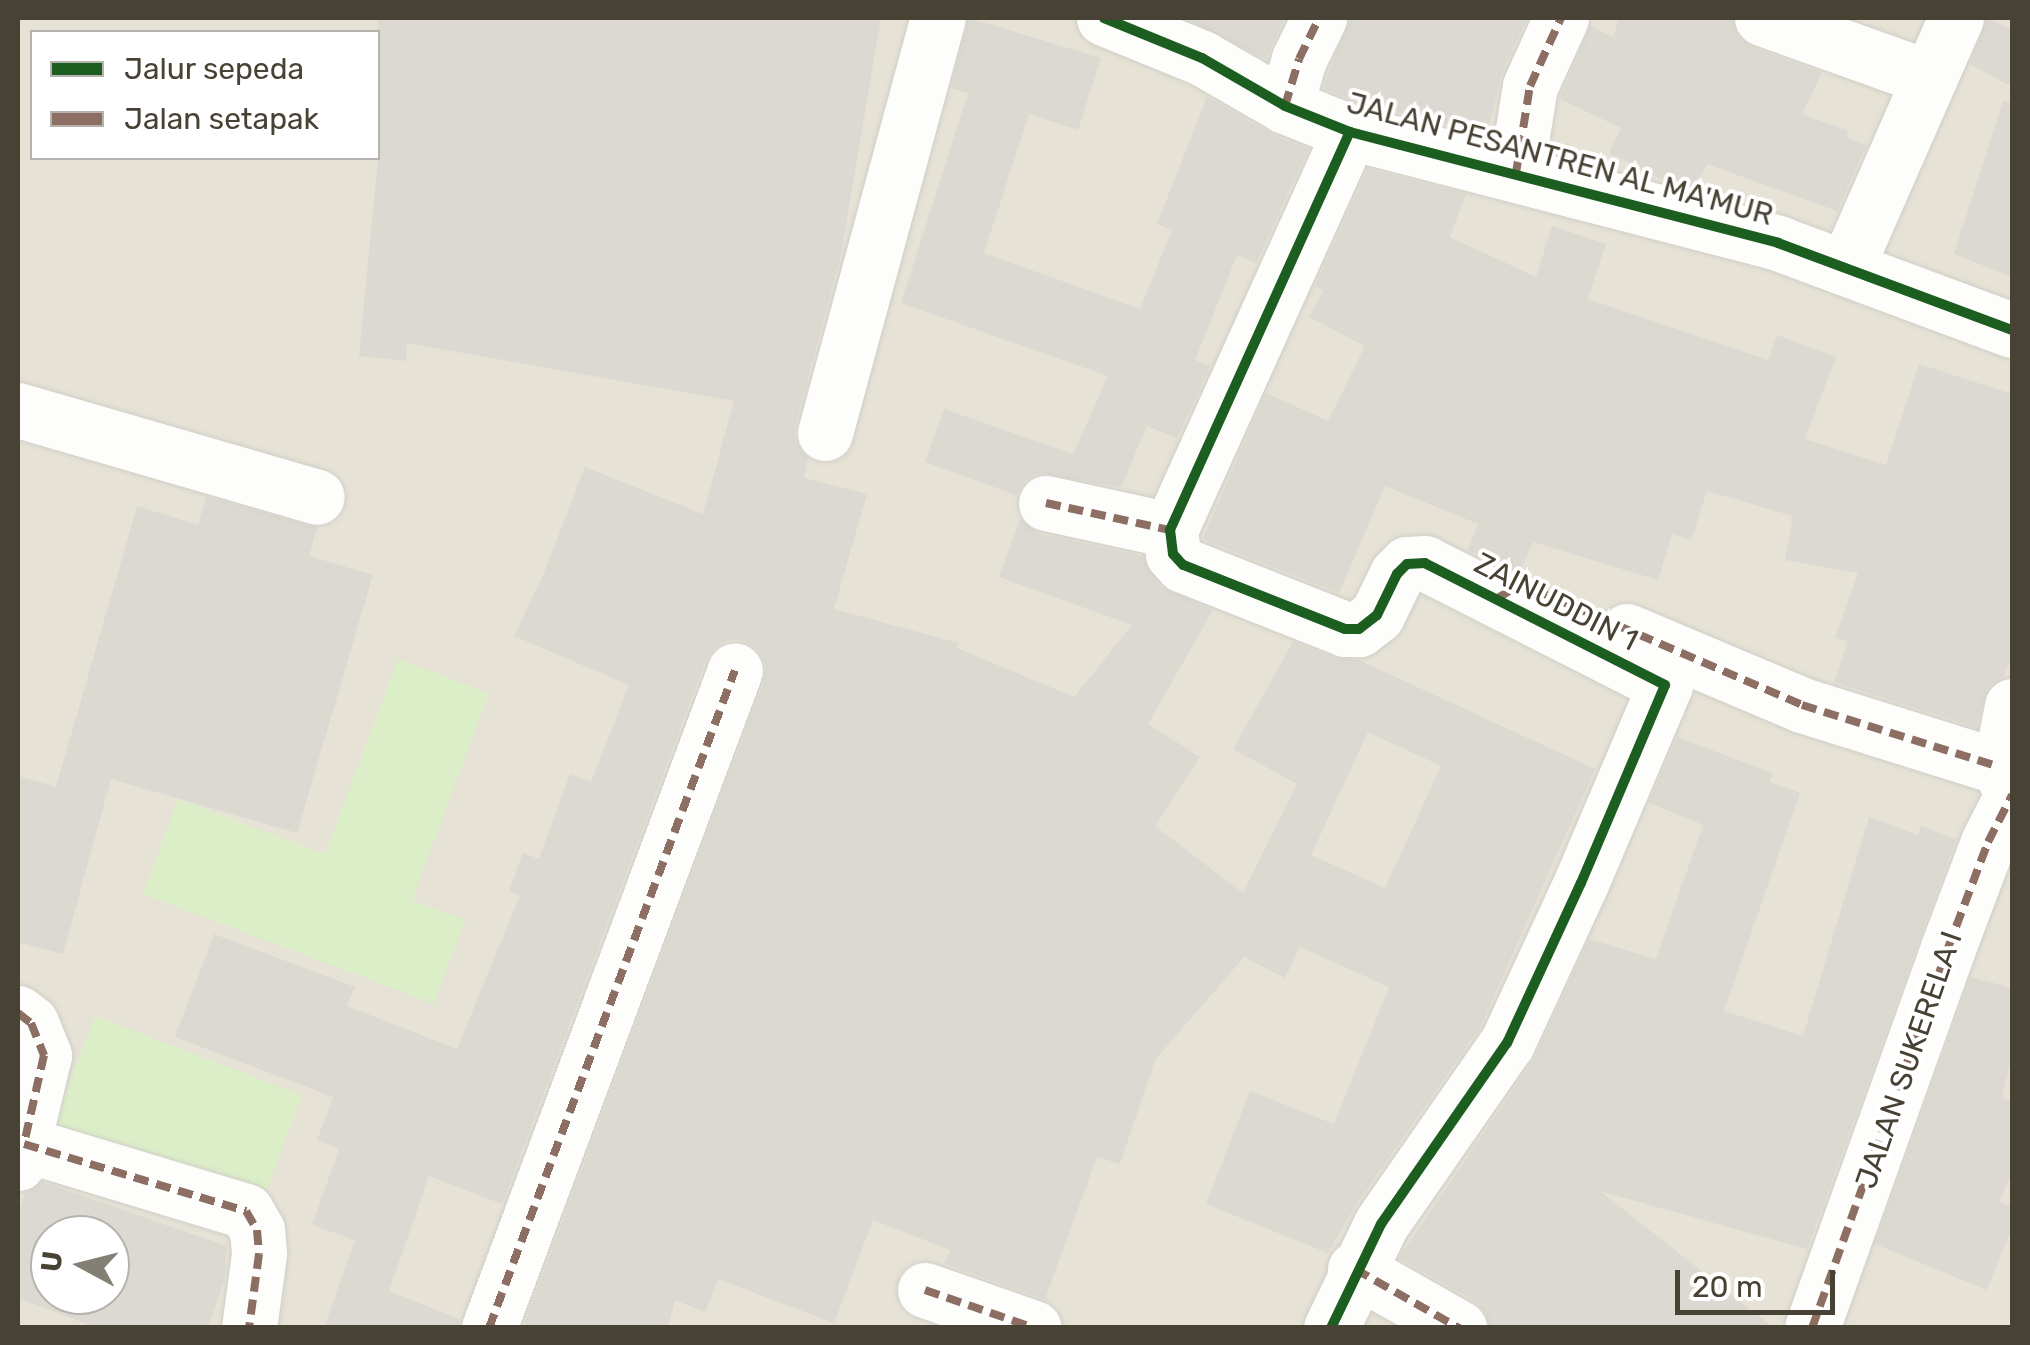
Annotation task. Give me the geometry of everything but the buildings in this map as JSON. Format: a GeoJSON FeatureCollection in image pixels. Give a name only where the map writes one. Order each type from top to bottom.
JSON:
{"type":"FeatureCollection","features":[{"type":"Feature","properties":{"kind":"street"},"geometry":{"type":"LineString","coordinates":[[825,433],[938,18]]}},
{"type":"Feature","properties":{"kind":"street","name":"JALAN PESANTREN AL MA'MUR"},"geometry":{"type":"LineString","coordinates":[[1104,18],[1202,58],[1285,106],[1350,132],[1778,242],[2012,330]]}},
{"type":"Feature","properties":{"kind":"street"},"geometry":{"type":"LineString","coordinates":[[1285,106],[1299,59],[1319,18]]}},
{"type":"Feature","properties":{"kind":"street"},"geometry":{"type":"LineString","coordinates":[[1516,172],[1530,86],[1561,18]]}},
{"type":"Feature","properties":{"kind":"street"},"geometry":{"type":"LineString","coordinates":[[1762,18],[1930,78]]}},
{"type":"Feature","properties":{"kind":"street"},"geometry":{"type":"LineString","coordinates":[[1846,266],[1956,18]]}},
{"type":"Feature","properties":{"kind":"street"},"geometry":{"type":"LineString","coordinates":[[1046,503],[1170,530],[1350,132]]}},
{"type":"Feature","properties":{"kind":"street"},"geometry":{"type":"LineString","coordinates":[[18,410],[317,497]]}},
{"type":"Feature","properties":{"kind":"street","name":"ZAINUDDIN 1"},"geometry":{"type":"LineString","coordinates":[[1170,530],[1169,544],[1183,565],[1345,628],[1369,624],[1397,574],[1407,564],[1425,563],[1665,685],[1507,1043],[1444,1128],[1355,1270]]}},
{"type":"Feature","properties":{"kind":"street","name":"ZAINUDDIN 1"},"geometry":{"type":"LineString","coordinates":[[1496,598],[1518,586],[1533,589],[1802,706],[2008,786]]}},
{"type":"Feature","properties":{"kind":"street"},"geometry":{"type":"LineString","coordinates":[[489,1328],[735,670]]}},
{"type":"Feature","properties":{"kind":"street"},"geometry":{"type":"LineString","coordinates":[[2008,786],[2012,706]]}},
{"type":"Feature","properties":{"kind":"street","name":"JALAN SUKERELA I"},"geometry":{"type":"LineString","coordinates":[[1812,1328],[2008,786]]}},
{"type":"Feature","properties":{"kind":"street"},"geometry":{"type":"LineString","coordinates":[[18,1013],[31,1023],[44,1056],[21,1153],[246,1212],[257,1230],[259,1254],[249,1328]]}},
{"type":"Feature","properties":{"kind":"street"},"geometry":{"type":"LineString","coordinates":[[1331,1328],[1355,1270],[1459,1328]]}},
{"type":"Feature","properties":{"kind":"street"},"geometry":{"type":"LineString","coordinates":[[925,1290],[1034,1328]]}},
{"type":"Feature","properties":{"kind":"shaded area"},"geometry":{"type":"Polygon","coordinates":[[[18,18],[2012,18],[2012,1327],[18,1327],[18,18]]]}},
{"type":"Feature","properties":{"kind":"green space"},"geometry":{"type":"Polygon","coordinates":[[[398,659],[489,693],[412,900],[465,920],[434,1004],[143,894],[178,799],[325,854],[398,659]]]}},
{"type":"Feature","properties":{"kind":"green space"},"geometry":{"type":"Polygon","coordinates":[[[95,1016],[302,1096],[261,1204],[53,1124],[95,1016]]]}},
{"type":"Feature","properties":{"kind":"marked path"},"geometry":{"type":"LineString","coordinates":[[1285,106],[1299,59],[1319,18]]}},
{"type":"Feature","properties":{"kind":"marked path"},"geometry":{"type":"LineString","coordinates":[[1516,173],[1530,86],[1561,18]]}},
{"type":"Feature","properties":{"kind":"marked path"},"geometry":{"type":"LineString","coordinates":[[1046,503],[1170,530]]}},
{"type":"Feature","properties":{"kind":"marked path"},"geometry":{"type":"LineString","coordinates":[[1496,599],[1518,586],[1533,589],[1802,705],[2000,767]]}},
{"type":"Feature","properties":{"kind":"marked path"},"geometry":{"type":"LineString","coordinates":[[489,1328],[735,670]]}},
{"type":"Feature","properties":{"kind":"marked path"},"geometry":{"type":"LineString","coordinates":[[1812,1328],[1948,948],[1988,842],[2012,795]]}},
{"type":"Feature","properties":{"kind":"marked path"},"geometry":{"type":"LineString","coordinates":[[18,1013],[31,1023],[44,1055],[24,1144],[246,1211],[257,1230],[259,1254],[249,1328]]}},
{"type":"Feature","properties":{"kind":"marked path"},"geometry":{"type":"LineString","coordinates":[[1355,1269],[1459,1328]]}},
{"type":"Feature","properties":{"kind":"marked path"},"geometry":{"type":"LineString","coordinates":[[925,1290],[1034,1328]]}},
{"type":"Feature","properties":{"kind":"cycle path"},"geometry":{"type":"LineString","coordinates":[[1104,18],[1202,58],[1285,106],[1350,132],[1778,243],[2012,330]]}},
{"type":"Feature","properties":{"kind":"cycle path"},"geometry":{"type":"LineString","coordinates":[[1331,1328],[1381,1224],[1507,1043],[1581,883],[1665,685],[1425,563],[1407,564],[1397,574],[1377,615],[1359,629],[1345,629],[1183,565],[1173,554],[1170,530],[1350,132]]}}]}
